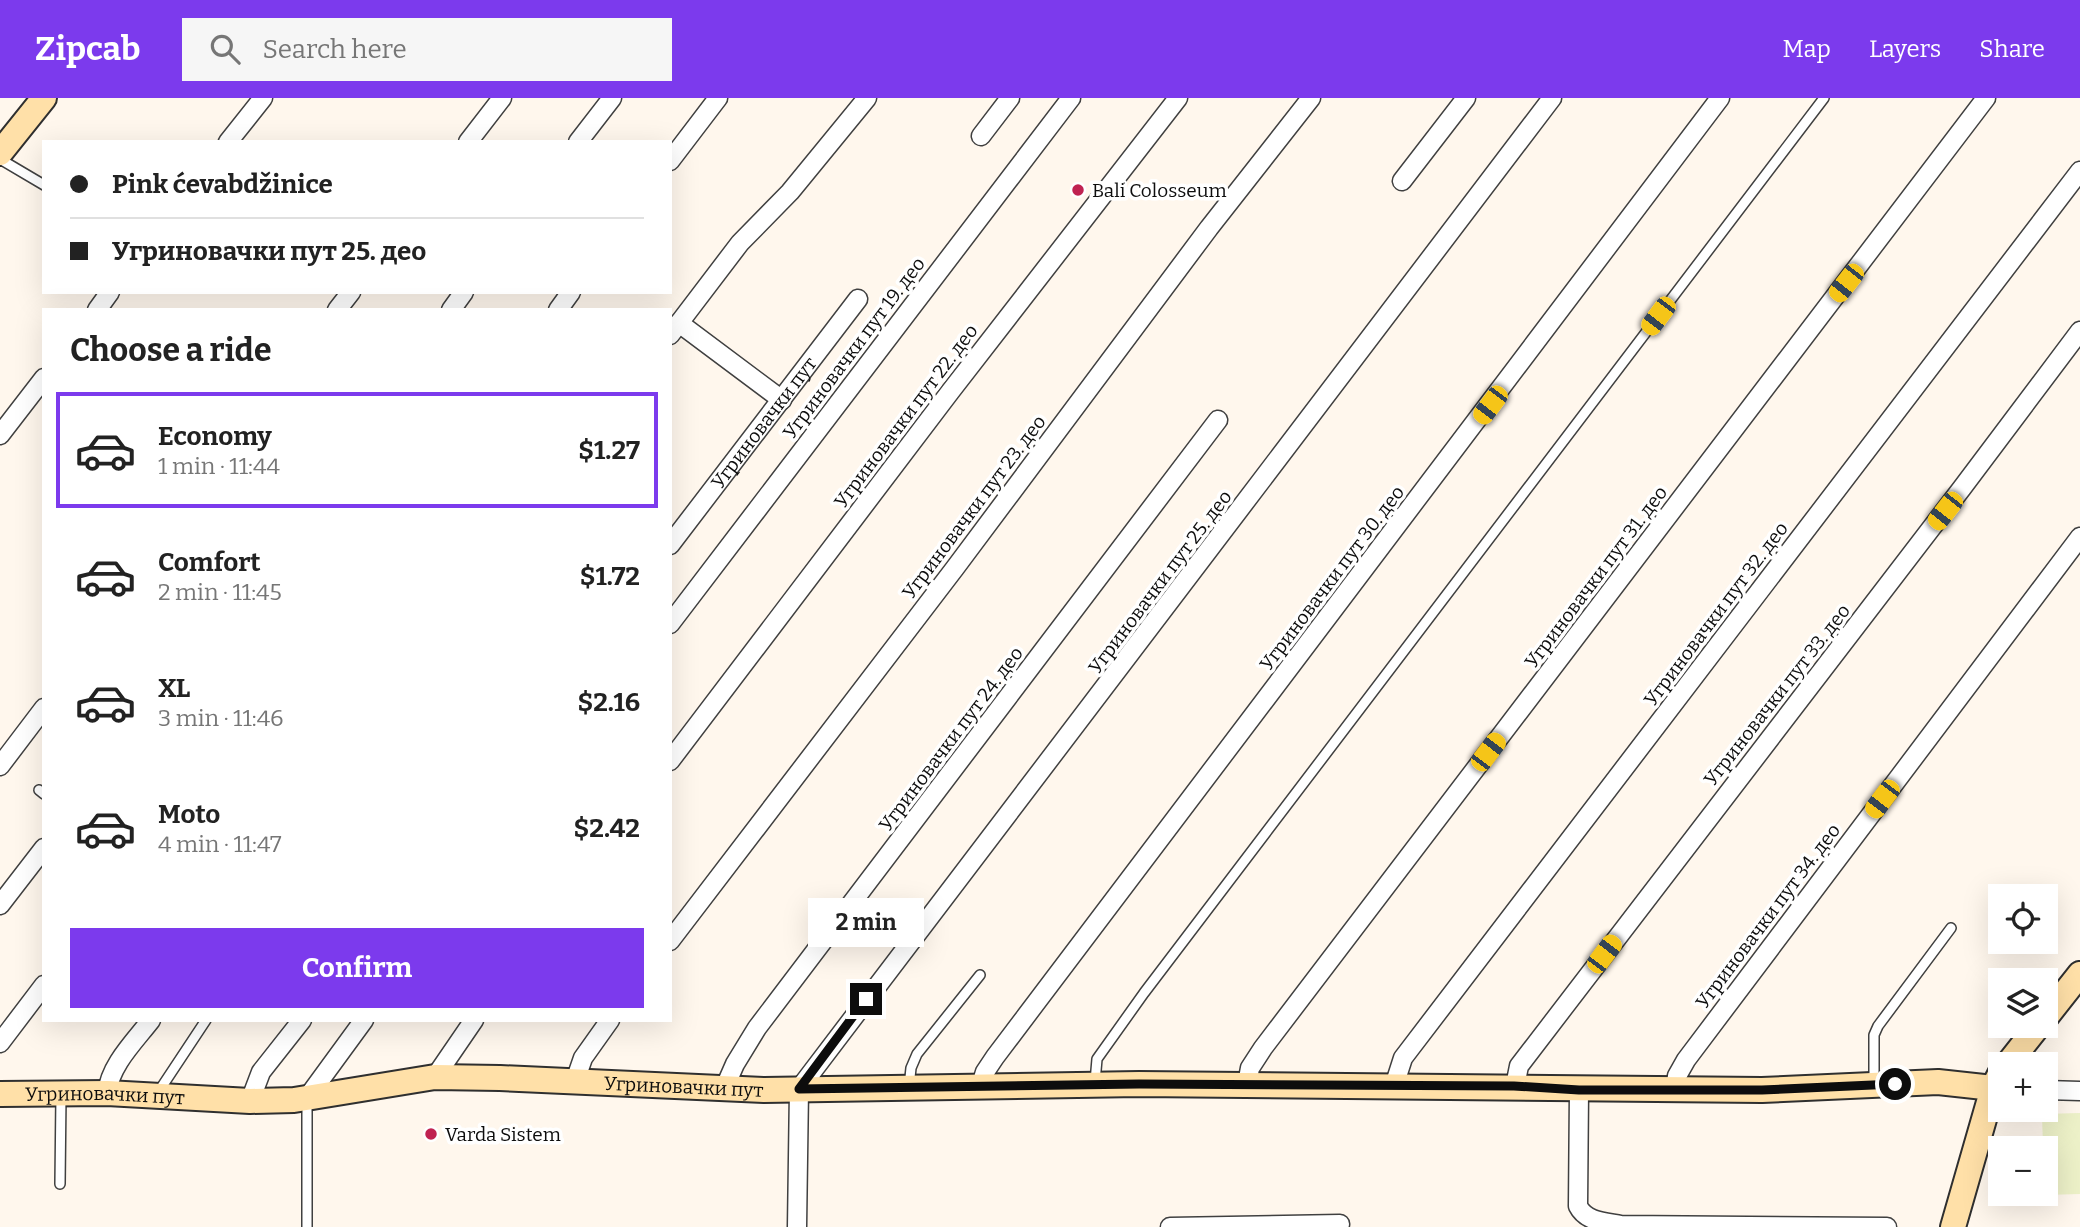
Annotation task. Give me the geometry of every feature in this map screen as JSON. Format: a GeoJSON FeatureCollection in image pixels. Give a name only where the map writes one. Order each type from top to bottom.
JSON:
{"type":"FeatureCollection","features":[{"type":"Feature","properties":{"kind":"street"},"geometry":{"type":"LineString","coordinates":[[0,153],[44,98]]}},
{"type":"Feature","properties":{"kind":"street"},"geometry":{"type":"LineString","coordinates":[[230,140],[262,98]]}},
{"type":"Feature","properties":{"kind":"street"},"geometry":{"type":"LineString","coordinates":[[470,140],[502,98]]}},
{"type":"Feature","properties":{"kind":"street"},"geometry":{"type":"LineString","coordinates":[[580,140],[612,98]]}},
{"type":"Feature","properties":{"kind":"street"},"geometry":{"type":"LineString","coordinates":[[672,158],[718,98]]}},
{"type":"Feature","properties":{"kind":"street"},"geometry":{"type":"LineString","coordinates":[[782,400],[675,329],[749,231],[790,192],[867,98]]}},
{"type":"Feature","properties":{"kind":"street"},"geometry":{"type":"LineString","coordinates":[[981,136],[1010,98]]}},
{"type":"Feature","properties":{"kind":"street","name":"Угриновачки пут 19. део"},"geometry":{"type":"LineString","coordinates":[[672,621],[1071,98]]}},
{"type":"Feature","properties":{"kind":"street","name":"Угриновачки пут 22. део"},"geometry":{"type":"LineString","coordinates":[[672,758],[1178,98]]}},
{"type":"Feature","properties":{"kind":"street","name":"Угриновачки пут 23. део"},"geometry":{"type":"LineString","coordinates":[[672,938],[956,568],[1209,228],[1311,98]]}},
{"type":"Feature","properties":{"kind":"street"},"geometry":{"type":"LineString","coordinates":[[1402,181],[1466,98]]}},
{"type":"Feature","properties":{"kind":"street","name":"Угриновачки пут 25. део"},"geometry":{"type":"LineString","coordinates":[[799,1089],[1552,98]]}},
{"type":"Feature","properties":{"kind":"street","name":"Угриновачки пут 30. део"},"geometry":{"type":"LineString","coordinates":[[981,1085],[985,1072],[995,1057],[1720,98]]}},
{"type":"Feature","properties":{"kind":"street","name":"Угриновачки пут 31. део"},"geometry":{"type":"LineString","coordinates":[[1247,1084],[1250,1068],[1263,1048],[1986,98]]}},
{"type":"Feature","properties":{"kind":"street","name":"Угриновачки пут 32. део"},"geometry":{"type":"LineString","coordinates":[[1394,1086],[1403,1058],[2080,171]]}},
{"type":"Feature","properties":{"kind":"street"},"geometry":{"type":"LineString","coordinates":[[339,308],[349,294]]}},
{"type":"Feature","properties":{"kind":"street","name":"Угриновачки пут"},"geometry":{"type":"LineString","coordinates":[[672,542],[858,299]]}},
{"type":"Feature","properties":{"kind":"street","name":"Угриновачки пут 33. део"},"geometry":{"type":"LineString","coordinates":[[1514,1086],[1519,1066],[1954,500],[2080,331]]}},
{"type":"Feature","properties":{"kind":"street"},"geometry":{"type":"LineString","coordinates":[[0,435],[42,381]]}},
{"type":"Feature","properties":{"kind":"street","name":"Угриновачки пут 24. део"},"geometry":{"type":"LineString","coordinates":[[724,1089],[757,1028],[1218,420]]}},
{"type":"Feature","properties":{"kind":"street","name":"Угриновачки пут 34. део"},"geometry":{"type":"LineString","coordinates":[[1675,1090],[1677,1076],[1686,1060],[2080,537]]}},
{"type":"Feature","properties":{"kind":"street"},"geometry":{"type":"LineString","coordinates":[[0,766],[42,711]]}},
{"type":"Feature","properties":{"kind":"street"},"geometry":{"type":"LineString","coordinates":[[0,905],[42,851]]}},
{"type":"Feature","properties":{"kind":"street"},"geometry":{"type":"LineString","coordinates":[[2058,1002],[2080,974]]}},
{"type":"Feature","properties":{"kind":"street"},"geometry":{"type":"LineString","coordinates":[[0,1043],[42,988]]}},
{"type":"Feature","properties":{"kind":"street"},"geometry":{"type":"LineString","coordinates":[[107,1093],[108,1082],[114,1070],[150,1022]]}},
{"type":"Feature","properties":{"kind":"street"},"geometry":{"type":"LineString","coordinates":[[250,1101],[261,1072],[300,1022]]}},
{"type":"Feature","properties":{"kind":"street"},"geometry":{"type":"LineString","coordinates":[[307,1098],[364,1022]]}},
{"type":"Feature","properties":{"kind":"street"},"geometry":{"type":"LineString","coordinates":[[435,1077],[473,1022]]}},
{"type":"Feature","properties":{"kind":"street"},"geometry":{"type":"LineString","coordinates":[[575,1081],[583,1058],[609,1022]]}},
{"type":"Feature","properties":{"kind":"street"},"geometry":{"type":"LineString","coordinates":[[2017,1052],[2029,1038]]}},
{"type":"Feature","properties":{"kind":"street","name":"Угриновачки пут"},"geometry":{"type":"LineString","coordinates":[[0,1094],[107,1093],[250,1101],[307,1098],[435,1077],[724,1089],[1247,1084],[1514,1086],[1579,1090],[1762,1090],[1938,1082],[1988,1083]]}},
{"type":"Feature","properties":{"kind":"street"},"geometry":{"type":"LineString","coordinates":[[797,1227],[799,1089]]}},
{"type":"Feature","properties":{"kind":"street"},"geometry":{"type":"LineString","coordinates":[[1579,1090],[1578,1206],[1583,1214],[1596,1221],[1621,1225],[1887,1227]]}},
{"type":"Feature","properties":{"kind":"street"},"geometry":{"type":"LineString","coordinates":[[2058,1090],[2080,1091]]}},
{"type":"Feature","properties":{"kind":"street"},"geometry":{"type":"LineString","coordinates":[[1953,1227],[1988,1115]]}},
{"type":"Feature","properties":{"kind":"street"},"geometry":{"type":"LineString","coordinates":[[1170,1227],[1340,1224]]}},
{"type":"Feature","properties":{"kind":"lane"},"geometry":{"type":"LineString","coordinates":[[1094,1084],[1097,1059],[1144,993],[1824,98]]}},
{"type":"Feature","properties":{"kind":"lane"},"geometry":{"type":"LineString","coordinates":[[0,159],[42,184]]}},
{"type":"Feature","properties":{"kind":"lane"},"geometry":{"type":"LineString","coordinates":[[1874,1085],[1874,1035],[1878,1026],[1951,928]]}},
{"type":"Feature","properties":{"kind":"lane"},"geometry":{"type":"LineString","coordinates":[[909,1087],[911,1068],[918,1054],[980,975]]}},
{"type":"Feature","properties":{"kind":"lane"},"geometry":{"type":"LineString","coordinates":[[156,1095],[205,1022]]}},
{"type":"Feature","properties":{"kind":"lane"},"geometry":{"type":"LineString","coordinates":[[60,1184],[61,1093]]}},
{"type":"Feature","properties":{"kind":"lane"},"geometry":{"type":"LineString","coordinates":[[307,1098],[307,1227]]}},
{"type":"Feature","properties":{"kind":"green space"},"geometry":{"type":"Polygon","coordinates":[[[2080,1113],[2080,1194],[2058,1195],[2058,1136],[2043,1136],[2042,1122],[2058,1122],[2058,1114],[2080,1113]]]}},
{"type":"Feature","properties":{"kind":"place","name":"Bali Colosseum"},"geometry":{"type":"Point","coordinates":[1078,190]}},
{"type":"Feature","properties":{"kind":"place","name":"Varda Sistem"},"geometry":{"type":"Point","coordinates":[431,1134]}},
{"type":"Feature","properties":{"kind":"route"},"geometry":{"type":"LineString","coordinates":[[866,999],[799,1089],[1139,1084],[1762,1090],[1895,1084]]}}]}
